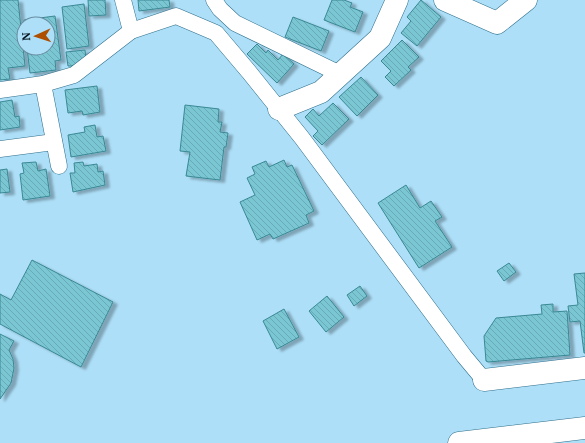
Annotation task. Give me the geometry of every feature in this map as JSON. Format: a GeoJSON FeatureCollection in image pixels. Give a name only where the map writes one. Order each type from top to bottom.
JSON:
{"type":"FeatureCollection","features":[{"type":"Feature","properties":{"kind":"street"},"geometry":{"type":"LineString","coordinates":[[278,109],[321,92],[380,38],[397,0]]}},
{"type":"Feature","properties":{"kind":"street"},"geometry":{"type":"LineString","coordinates":[[445,0],[496,23],[526,0]]}},
{"type":"Feature","properties":{"kind":"street"},"geometry":{"type":"LineString","coordinates":[[484,380],[585,368]]}},
{"type":"Feature","properties":{"kind":"street"},"geometry":{"type":"LineString","coordinates":[[459,443],[585,428]]}},
{"type":"Feature","properties":{"kind":"lane"},"geometry":{"type":"LineString","coordinates":[[123,0],[131,32]]}},
{"type":"Feature","properties":{"kind":"lane"},"geometry":{"type":"LineString","coordinates":[[214,0],[220,9],[235,23],[340,74]]}},
{"type":"Feature","properties":{"kind":"lane"},"geometry":{"type":"LineString","coordinates":[[0,90],[43,84],[74,74],[131,32],[176,16],[216,33],[278,109],[464,356],[484,380]]}},
{"type":"Feature","properties":{"kind":"lane"},"geometry":{"type":"LineString","coordinates":[[43,84],[59,166]]}},
{"type":"Feature","properties":{"kind":"lane"},"geometry":{"type":"LineString","coordinates":[[0,149],[54,142]]}},
{"type":"Feature","properties":{"kind":"building"},"geometry":{"type":"Polygon","coordinates":[[[0,0],[18,0],[20,16],[16,16],[16,56],[24,56],[25,66],[8,68],[10,79],[0,80],[0,0]]]}},
{"type":"Feature","properties":{"kind":"building"},"geometry":{"type":"Polygon","coordinates":[[[88,0],[105,0],[106,15],[89,16],[88,0]]]}},
{"type":"Feature","properties":{"kind":"building"},"geometry":{"type":"Polygon","coordinates":[[[138,0],[169,0],[170,7],[139,11],[138,0]]]}},
{"type":"Feature","properties":{"kind":"building"},"geometry":{"type":"Polygon","coordinates":[[[332,0],[344,0],[352,3],[350,7],[363,12],[355,32],[324,20],[332,0]]]}},
{"type":"Feature","properties":{"kind":"building"},"geometry":{"type":"Polygon","coordinates":[[[421,0],[441,17],[417,46],[401,33],[411,21],[407,17],[421,0]]]}},
{"type":"Feature","properties":{"kind":"building"},"geometry":{"type":"Polygon","coordinates":[[[84,4],[89,46],[67,49],[62,7],[84,4]]]}},
{"type":"Feature","properties":{"kind":"building"},"geometry":{"type":"Polygon","coordinates":[[[293,17],[329,31],[321,51],[285,37],[293,17]]]}},
{"type":"Feature","properties":{"kind":"building"},"geometry":{"type":"Polygon","coordinates":[[[56,23],[61,60],[55,61],[56,70],[30,73],[28,56],[56,56],[56,23]]]}},
{"type":"Feature","properties":{"kind":"building"},"geometry":{"type":"Polygon","coordinates":[[[402,40],[419,57],[408,67],[411,70],[394,86],[385,77],[391,71],[381,61],[402,40]]]}},
{"type":"Feature","properties":{"kind":"building"},"geometry":{"type":"Polygon","coordinates":[[[257,44],[266,53],[268,50],[278,60],[283,54],[294,64],[277,83],[247,54],[257,44]]]}},
{"type":"Feature","properties":{"kind":"building"},"geometry":{"type":"Polygon","coordinates":[[[85,50],[86,59],[72,66],[68,66],[66,52],[85,50]]]}},
{"type":"Feature","properties":{"kind":"building"},"geometry":{"type":"Polygon","coordinates":[[[361,77],[378,95],[357,116],[339,97],[361,77]]]}},
{"type":"Feature","properties":{"kind":"building"},"geometry":{"type":"Polygon","coordinates":[[[97,86],[100,112],[83,115],[82,111],[68,113],[65,90],[97,86]]]}},
{"type":"Feature","properties":{"kind":"building"},"geometry":{"type":"Polygon","coordinates":[[[12,100],[15,117],[19,116],[20,127],[0,130],[0,102],[12,100]]]}},
{"type":"Feature","properties":{"kind":"building"},"geometry":{"type":"Polygon","coordinates":[[[333,103],[349,119],[322,145],[313,136],[318,131],[305,117],[313,109],[319,116],[333,103]]]}},
{"type":"Feature","properties":{"kind":"building"},"geometry":{"type":"Polygon","coordinates":[[[185,105],[219,109],[218,122],[222,122],[220,132],[228,133],[226,147],[224,147],[220,180],[186,176],[190,152],[180,151],[185,105]]]}},
{"type":"Feature","properties":{"kind":"building"},"geometry":{"type":"Polygon","coordinates":[[[95,125],[97,137],[103,136],[106,151],[71,157],[68,135],[85,132],[84,127],[95,125]]]}},
{"type":"Feature","properties":{"kind":"building"},"geometry":{"type":"Polygon","coordinates":[[[284,160],[287,167],[292,165],[314,211],[306,215],[309,223],[273,239],[270,234],[257,240],[240,202],[255,195],[247,178],[255,174],[252,167],[266,161],[269,167],[284,160]]]}},
{"type":"Feature","properties":{"kind":"building"},"geometry":{"type":"Polygon","coordinates":[[[36,162],[38,171],[46,169],[50,196],[23,200],[20,174],[24,173],[22,163],[36,162]]]}},
{"type":"Feature","properties":{"kind":"building"},"geometry":{"type":"Polygon","coordinates":[[[83,162],[84,166],[97,164],[98,172],[103,171],[105,185],[73,192],[70,173],[75,173],[74,163],[83,162]]]}},
{"type":"Feature","properties":{"kind":"building"},"geometry":{"type":"Polygon","coordinates":[[[7,169],[10,192],[0,193],[0,170],[7,169]]]}},
{"type":"Feature","properties":{"kind":"building"},"geometry":{"type":"Polygon","coordinates":[[[406,185],[420,208],[431,201],[442,217],[435,221],[452,247],[419,268],[378,203],[406,185]]]}},
{"type":"Feature","properties":{"kind":"building"},"geometry":{"type":"Polygon","coordinates":[[[32,260],[113,302],[81,367],[0,324],[0,294],[11,300],[32,260]]]}},
{"type":"Feature","properties":{"kind":"building"},"geometry":{"type":"Polygon","coordinates":[[[509,263],[516,272],[504,281],[497,271],[509,263]]]}},
{"type":"Feature","properties":{"kind":"building"},"geometry":{"type":"Polygon","coordinates":[[[585,273],[584,353],[580,321],[570,322],[568,306],[578,305],[574,274],[585,273]]]}},
{"type":"Feature","properties":{"kind":"building"},"geometry":{"type":"Polygon","coordinates":[[[360,286],[367,296],[354,306],[347,295],[360,286]]]}},
{"type":"Feature","properties":{"kind":"building"},"geometry":{"type":"Polygon","coordinates":[[[327,296],[344,317],[326,332],[309,311],[327,296]]]}},
{"type":"Feature","properties":{"kind":"building"},"geometry":{"type":"Polygon","coordinates":[[[553,304],[553,312],[567,311],[570,355],[486,361],[484,336],[496,318],[542,314],[541,305],[553,304]]]}},
{"type":"Feature","properties":{"kind":"building"},"geometry":{"type":"Polygon","coordinates":[[[284,309],[299,337],[277,349],[263,321],[284,309]]]}},
{"type":"Feature","properties":{"kind":"building"},"geometry":{"type":"Polygon","coordinates":[[[0,334],[14,341],[9,350],[13,359],[14,368],[11,383],[0,399],[0,334]]]}}]}
